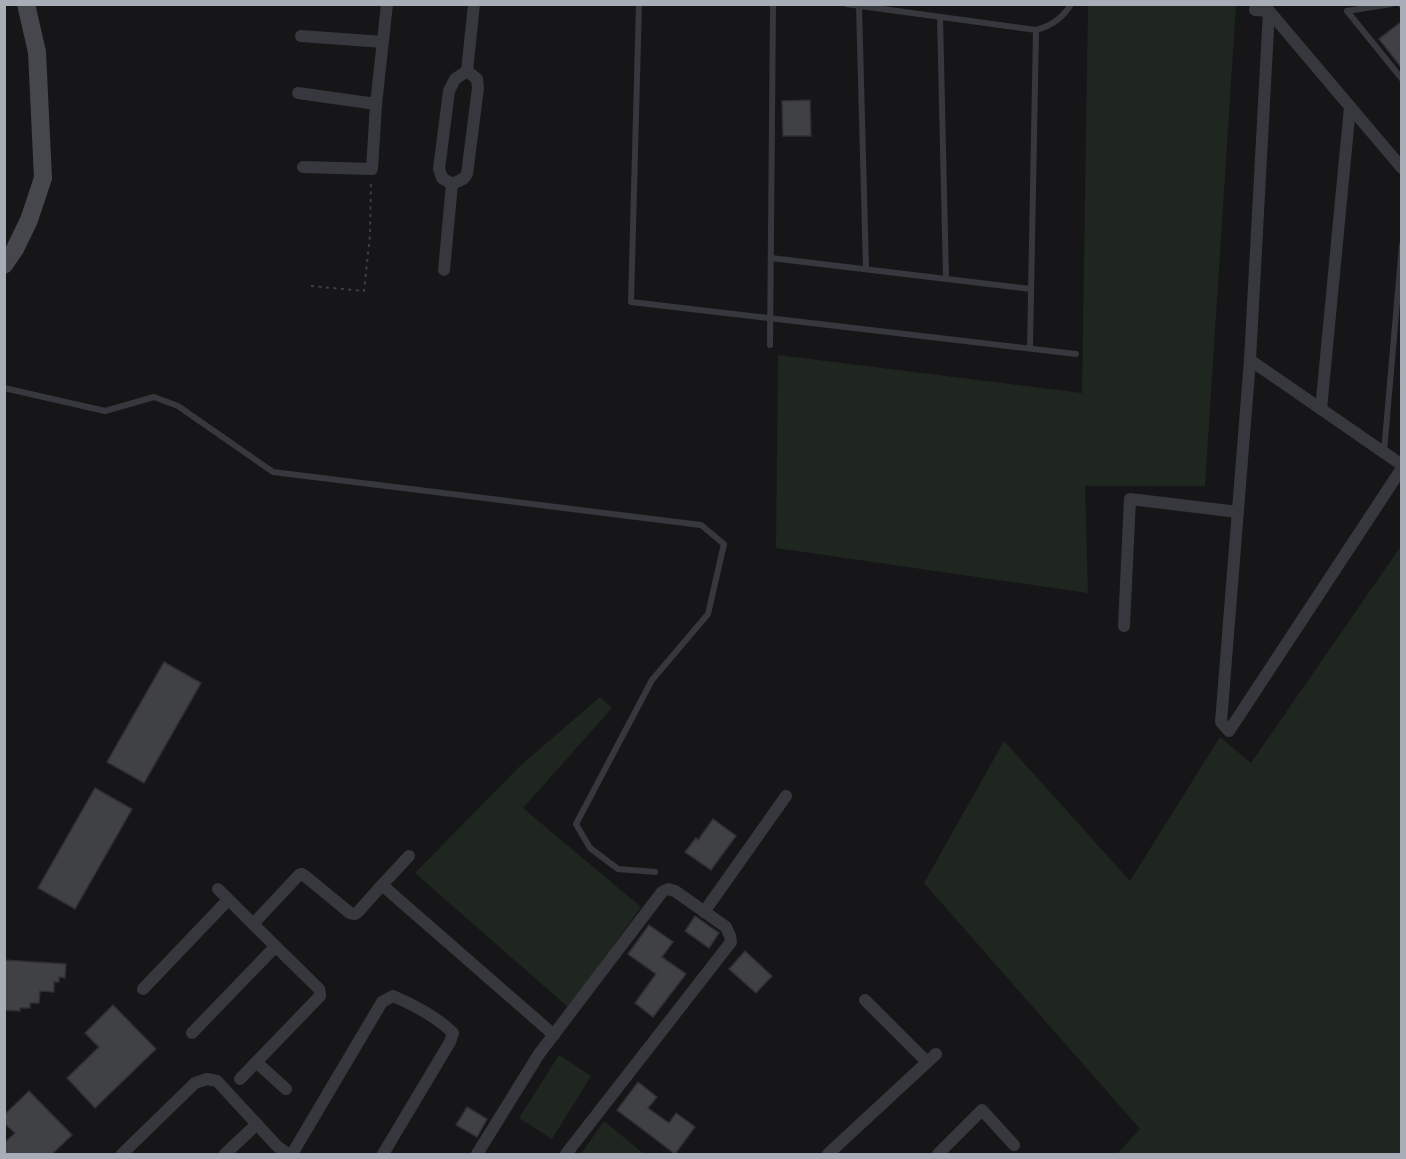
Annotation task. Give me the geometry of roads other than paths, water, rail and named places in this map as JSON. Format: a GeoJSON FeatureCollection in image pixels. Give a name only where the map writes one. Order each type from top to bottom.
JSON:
{"type":"FeatureCollection","features":[{"type":"Feature","properties":{"kind":"main road"},"geometry":{"type":"LineString","coordinates":[[4,265],[15,249],[29,219],[42,178],[37,52],[26,4]]}},
{"type":"Feature","properties":{"kind":"street"},"geometry":{"type":"LineString","coordinates":[[303,167],[372,169],[376,104],[387,4]]}},
{"type":"Feature","properties":{"kind":"street"},"geometry":{"type":"LineString","coordinates":[[467,71],[474,4]]}},
{"type":"Feature","properties":{"kind":"street"},"geometry":{"type":"LineString","coordinates":[[1256,4],[1255,10],[1269,11],[1401,168]]}},
{"type":"Feature","properties":{"kind":"street"},"geometry":{"type":"LineString","coordinates":[[1250,360],[1401,467],[1229,731],[1221,722],[1250,360],[1269,11]]}},
{"type":"Feature","properties":{"kind":"street"},"geometry":{"type":"LineString","coordinates":[[300,36],[382,42]]}},
{"type":"Feature","properties":{"kind":"street"},"geometry":{"type":"LineString","coordinates":[[452,184],[442,178],[439,169],[448,91],[455,79],[467,71]]}},
{"type":"Feature","properties":{"kind":"street"},"geometry":{"type":"LineString","coordinates":[[452,184],[463,179],[467,174],[478,88],[477,79],[467,71]]}},
{"type":"Feature","properties":{"kind":"street"},"geometry":{"type":"LineString","coordinates":[[298,93],[376,104]]}},
{"type":"Feature","properties":{"kind":"street"},"geometry":{"type":"LineString","coordinates":[[1321,409],[1350,107]]}},
{"type":"Feature","properties":{"kind":"street"},"geometry":{"type":"LineString","coordinates":[[444,270],[452,184]]}},
{"type":"Feature","properties":{"kind":"street"},"geometry":{"type":"LineString","coordinates":[[1124,626],[1130,499],[1238,512]]}},
{"type":"Feature","properties":{"kind":"street"},"geometry":{"type":"LineString","coordinates":[[704,912],[786,796]]}},
{"type":"Feature","properties":{"kind":"street"},"geometry":{"type":"LineString","coordinates":[[253,924],[302,874],[350,913],[355,914],[409,856]]}},
{"type":"Feature","properties":{"kind":"street"},"geometry":{"type":"LineString","coordinates":[[382,885],[554,1035]]}},
{"type":"Feature","properties":{"kind":"street"},"geometry":{"type":"LineString","coordinates":[[218,889],[319,989],[320,993],[320,996],[240,1079]]}},
{"type":"Feature","properties":{"kind":"street"},"geometry":{"type":"LineString","coordinates":[[477,1155],[539,1054],[663,892],[668,889],[675,891],[726,927],[731,942],[566,1155]]}},
{"type":"Feature","properties":{"kind":"street"},"geometry":{"type":"LineString","coordinates":[[143,989],[228,900]]}},
{"type":"Feature","properties":{"kind":"street"},"geometry":{"type":"LineString","coordinates":[[192,1033],[275,947]]}},
{"type":"Feature","properties":{"kind":"street"},"geometry":{"type":"LineString","coordinates":[[122,1155],[195,1083],[207,1079],[217,1081],[277,1146],[290,1155],[382,1002],[393,996],[445,1025],[453,1033],[450,1042],[383,1155]]}},
{"type":"Feature","properties":{"kind":"street"},"geometry":{"type":"LineString","coordinates":[[828,1155],[932,1058],[865,1000]]}},
{"type":"Feature","properties":{"kind":"street"},"geometry":{"type":"LineString","coordinates":[[256,1062],[286,1089]]}},
{"type":"Feature","properties":{"kind":"street"},"geometry":{"type":"LineString","coordinates":[[938,1155],[982,1110],[1014,1145]]}},
{"type":"Feature","properties":{"kind":"street"},"geometry":{"type":"LineString","coordinates":[[225,1155],[257,1124]]}},
{"type":"Feature","properties":{"kind":"lane"},"geometry":{"type":"LineString","coordinates":[[639,4],[631,302],[1076,354]]}},
{"type":"Feature","properties":{"kind":"lane"},"geometry":{"type":"LineString","coordinates":[[770,345],[773,4]]}},
{"type":"Feature","properties":{"kind":"lane"},"geometry":{"type":"LineString","coordinates":[[846,4],[1036,30],[1054,22],[1071,4]]}},
{"type":"Feature","properties":{"kind":"lane"},"geometry":{"type":"LineString","coordinates":[[1391,4],[1347,11],[1401,80]]}},
{"type":"Feature","properties":{"kind":"lane"},"geometry":{"type":"LineString","coordinates":[[858,6],[866,269]]}},
{"type":"Feature","properties":{"kind":"lane"},"geometry":{"type":"LineString","coordinates":[[940,17],[946,279]]}},
{"type":"Feature","properties":{"kind":"lane"},"geometry":{"type":"LineString","coordinates":[[1030,348],[1036,30]]}},
{"type":"Feature","properties":{"kind":"lane"},"geometry":{"type":"LineString","coordinates":[[1384,453],[1401,245]]}},
{"type":"Feature","properties":{"kind":"lane"},"geometry":{"type":"LineString","coordinates":[[771,258],[1031,289]]}},
{"type":"Feature","properties":{"kind":"lane"},"geometry":{"type":"LineString","coordinates":[[4,388],[105,411],[154,397],[178,406],[273,472],[701,525],[724,544],[708,614],[652,680],[576,824],[590,848],[618,869],[655,872]]}}]}
